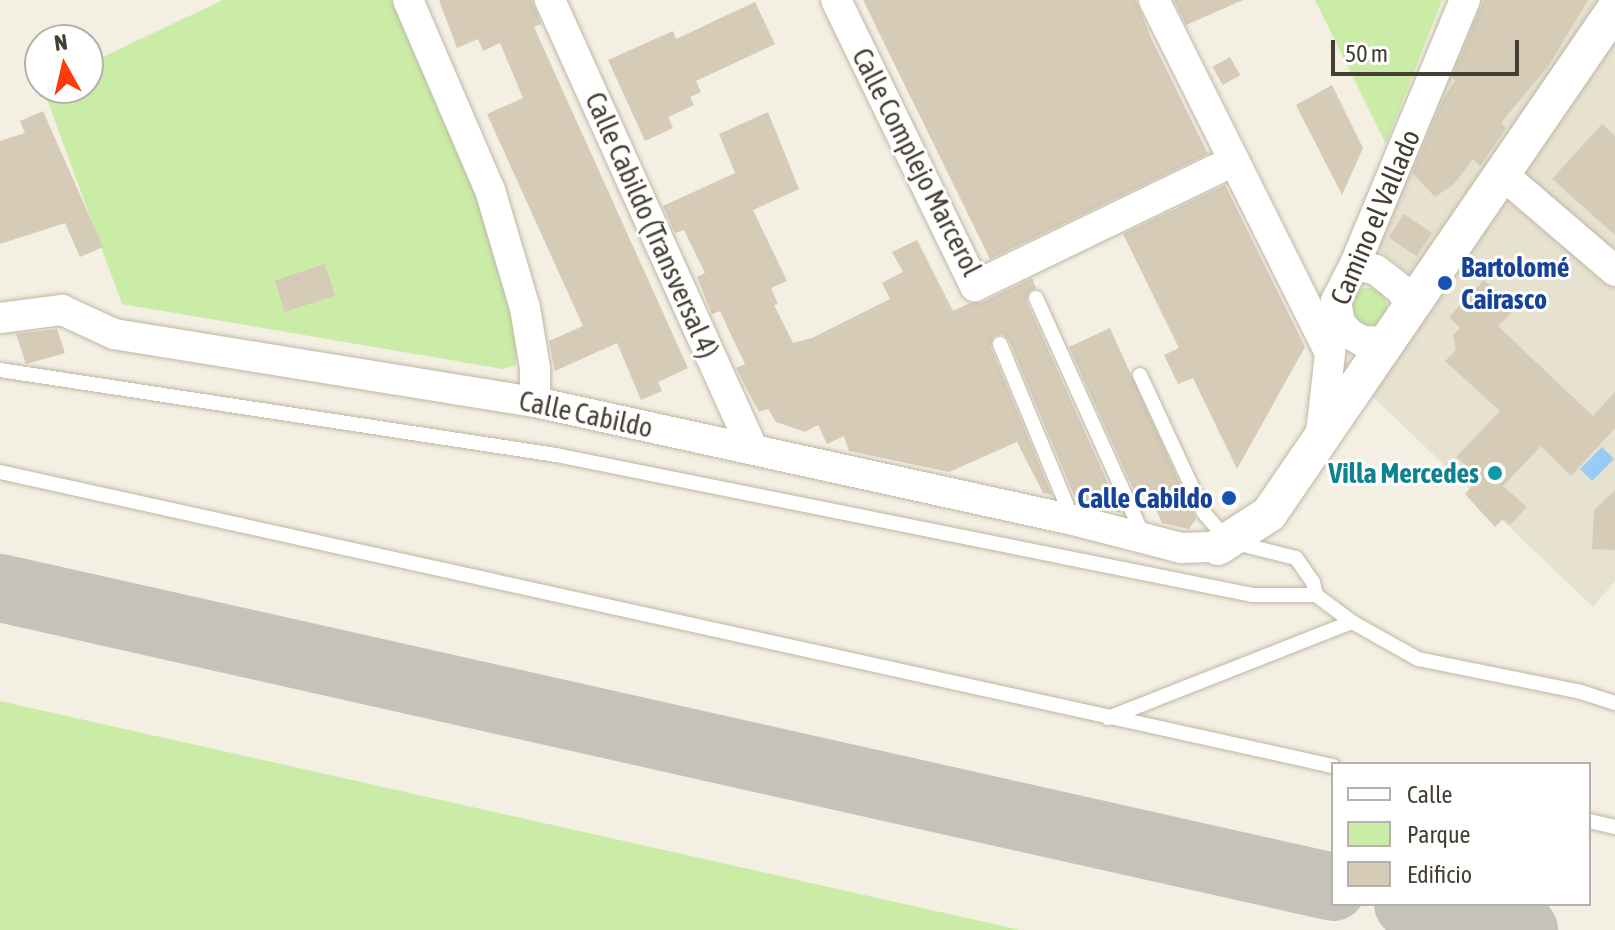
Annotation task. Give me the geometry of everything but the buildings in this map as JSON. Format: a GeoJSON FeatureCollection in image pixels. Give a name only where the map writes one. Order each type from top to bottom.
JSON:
{"type":"FeatureCollection","features":[{"type":"Feature","properties":{"kind":"street"},"geometry":{"type":"LineString","coordinates":[[408,0],[490,190],[525,308],[535,368],[535,402]]}},
{"type":"Feature","properties":{"kind":"street","name":"Calle Cabildo (Transversal 4)"},"geometry":{"type":"LineString","coordinates":[[550,0],[753,449]]}},
{"type":"Feature","properties":{"kind":"street","name":"Calle Complejo Marcerol"},"geometry":{"type":"LineString","coordinates":[[836,0],[975,286],[1234,161]]}},
{"type":"Feature","properties":{"kind":"street"},"geometry":{"type":"LineString","coordinates":[[1154,0],[1330,353]]}},
{"type":"Feature","properties":{"kind":"street","name":"Camino el Vallado"},"geometry":{"type":"LineString","coordinates":[[1320,443],[1336,301],[1355,264],[1465,0]]}},
{"type":"Feature","properties":{"kind":"street"},"geometry":{"type":"LineString","coordinates":[[1223,544],[1269,514],[1502,174],[1610,28]]}},
{"type":"Feature","properties":{"kind":"street"},"geometry":{"type":"LineString","coordinates":[[1502,174],[1615,271]]}},
{"type":"Feature","properties":{"kind":"street"},"geometry":{"type":"LineString","coordinates":[[1355,264],[1376,270],[1400,289],[1413,307]]}},
{"type":"Feature","properties":{"kind":"street"},"geometry":{"type":"LineString","coordinates":[[1303,295],[1336,301],[1340,323],[1362,341],[1388,342]]}},
{"type":"Feature","properties":{"kind":"street","name":"Calle Cabildo"},"geometry":{"type":"LineString","coordinates":[[0,318],[62,310],[114,334],[535,402],[1073,520],[1181,548],[1223,544]]}},
{"type":"Feature","properties":{"kind":"lane"},"geometry":{"type":"LineString","coordinates":[[1036,298],[1144,537]]}},
{"type":"Feature","properties":{"kind":"lane"},"geometry":{"type":"LineString","coordinates":[[1000,344],[1073,520]]}},
{"type":"Feature","properties":{"kind":"lane"},"geometry":{"type":"LineString","coordinates":[[0,370],[556,455],[1252,595],[1316,595],[1352,622],[1418,659],[1581,692],[1615,703]]}},
{"type":"Feature","properties":{"kind":"lane"},"geometry":{"type":"LineString","coordinates":[[1140,375],[1204,513],[1223,544],[1296,558],[1313,582],[1316,595]]}},
{"type":"Feature","properties":{"kind":"lane"},"geometry":{"type":"LineString","coordinates":[[0,472],[1331,766]]}},
{"type":"Feature","properties":{"kind":"lane"},"geometry":{"type":"LineString","coordinates":[[1107,718],[1352,622]]}},
{"type":"Feature","properties":{"kind":"lane"},"geometry":{"type":"LineString","coordinates":[[1591,821],[1615,827]]}},
{"type":"Feature","properties":{"kind":"shaded area"},"geometry":{"type":"Polygon","coordinates":[[[1448,0],[1615,0],[1615,581],[1593,607],[1372,396],[1438,297],[1360,235],[1448,0]]]}},
{"type":"Feature","properties":{"kind":"green space"},"geometry":{"type":"Polygon","coordinates":[[[223,0],[397,0],[464,159],[496,253],[519,338],[515,365],[503,369],[122,304],[49,104],[104,104],[104,56],[223,0]]]}},
{"type":"Feature","properties":{"kind":"green space"},"geometry":{"type":"Polygon","coordinates":[[[1315,0],[1442,0],[1386,144],[1315,0]]]}},
{"type":"Feature","properties":{"kind":"green space"},"geometry":{"type":"Polygon","coordinates":[[[1368,288],[1381,294],[1387,307],[1381,320],[1368,326],[1355,320],[1349,307],[1355,294],[1368,288]]]}},
{"type":"Feature","properties":{"kind":"green space"},"geometry":{"type":"Polygon","coordinates":[[[0,701],[1020,930],[0,930],[0,701]]]}},
{"type":"Feature","properties":{"kind":"water"},"geometry":{"type":"Polygon","coordinates":[[[1602,447],[1614,459],[1592,481],[1580,469],[1602,447]]]}},
{"type":"Feature","properties":{"kind":"taxiway"},"geometry":{"type":"LineString","coordinates":[[0,588],[1331,887]]}},
{"type":"Feature","properties":{"kind":"taxiway"},"geometry":{"type":"LineString","coordinates":[[1417,906],[1524,930]]}},
{"type":"Feature","properties":{"kind":"place","name":"Bartolomé Cairasco"},"geometry":{"type":"Point","coordinates":[1445,283]}},
{"type":"Feature","properties":{"kind":"place","name":"Villa Mercedes"},"geometry":{"type":"Point","coordinates":[1495,473]}},
{"type":"Feature","properties":{"kind":"place","name":"Calle Cabildo"},"geometry":{"type":"Point","coordinates":[1229,498]}}]}
